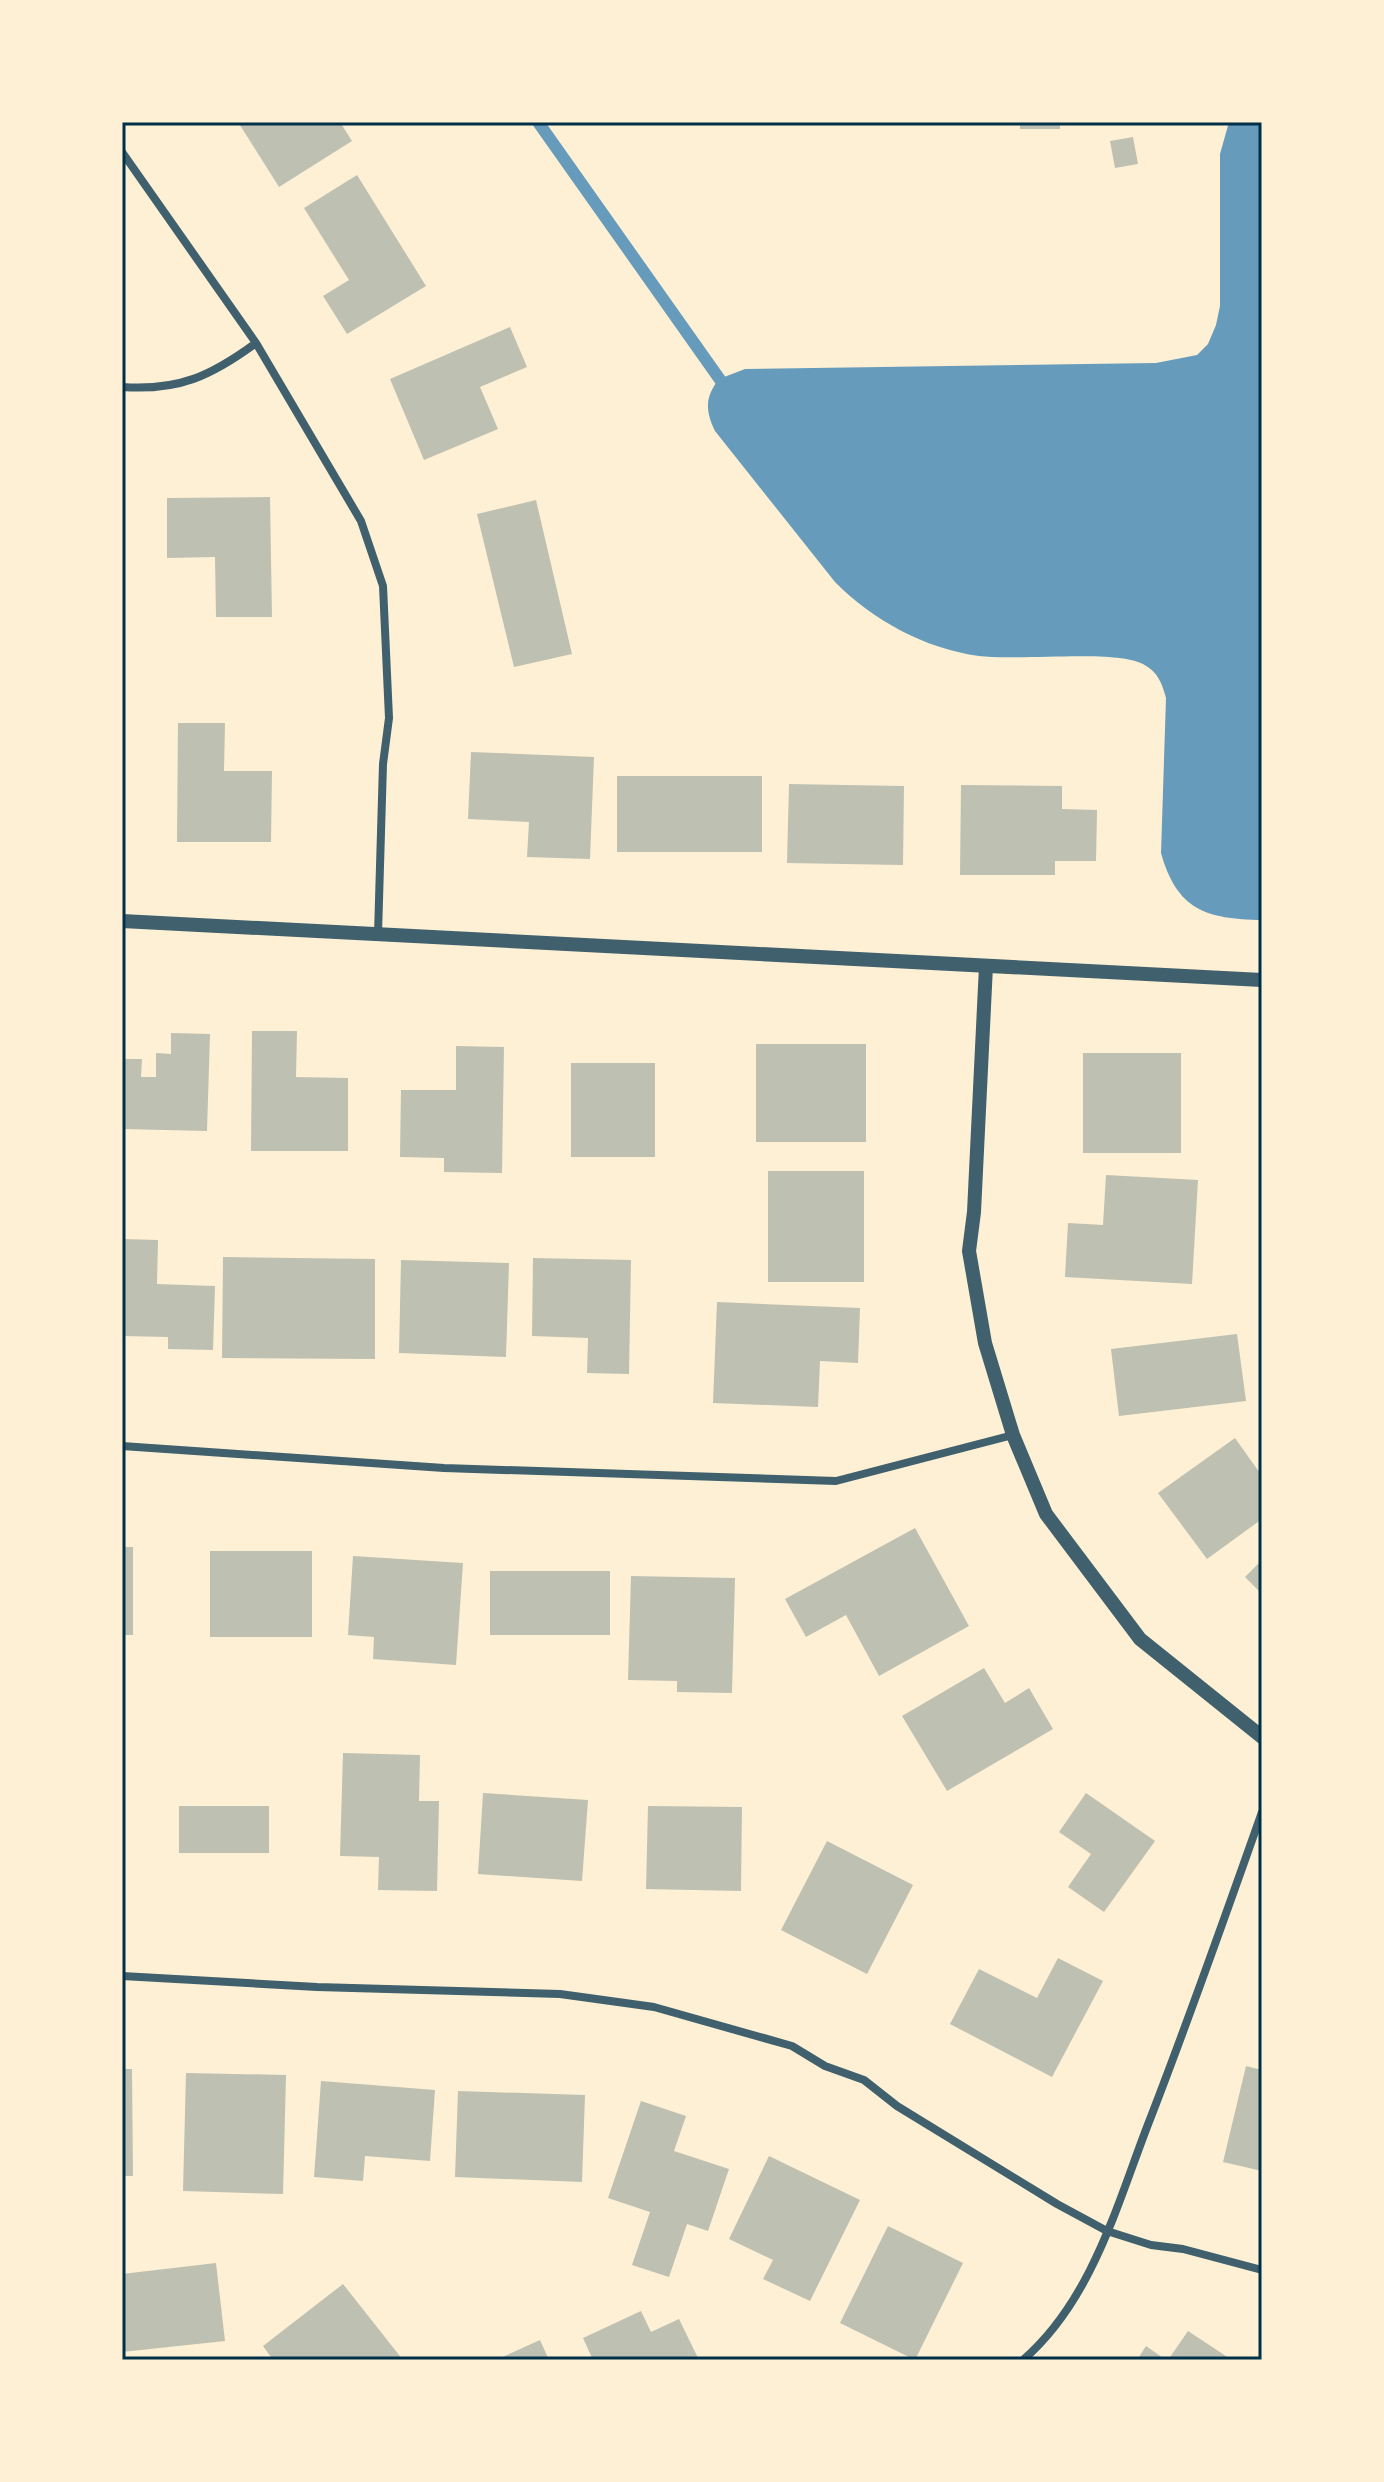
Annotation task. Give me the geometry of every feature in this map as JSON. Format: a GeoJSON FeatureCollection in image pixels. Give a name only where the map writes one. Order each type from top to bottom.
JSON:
{"type":"FeatureCollection","features":[{"type":"Feature","properties":{"kind":"street"},"geometry":{"type":"LineString","coordinates":[[122,152],[256,343],[361,521],[383,586],[389,718],[383,764],[378,934]]}},
{"type":"Feature","properties":{"kind":"street"},"geometry":{"type":"LineString","coordinates":[[122,387],[151,389],[190,383],[256,343]]}},
{"type":"Feature","properties":{"kind":"street"},"geometry":{"type":"LineString","coordinates":[[122,921],[1262,980]]}},
{"type":"Feature","properties":{"kind":"street"},"geometry":{"type":"LineString","coordinates":[[986,966],[974,1212],[969,1251],[985,1343],[1013,1435],[1046,1514],[1140,1639],[1262,1738]]}},
{"type":"Feature","properties":{"kind":"street"},"geometry":{"type":"LineString","coordinates":[[122,1446],[444,1468],[836,1481],[1013,1435]]}},
{"type":"Feature","properties":{"kind":"street"},"geometry":{"type":"LineString","coordinates":[[1023,2360],[1074,2303],[1107,2231],[1174,2058],[1262,1812]]}},
{"type":"Feature","properties":{"kind":"street"},"geometry":{"type":"LineString","coordinates":[[122,1976],[317,1987],[560,1994],[654,2007],[792,2046],[825,2066],[864,2080],[897,2106],[1107,2231],[1151,2245],[1183,2249],[1262,2270]]}},
{"type":"Feature","properties":{"kind":"water"},"geometry":{"type":"Polygon","coordinates":[[[1229,122],[1262,122],[1262,920],[1225,917],[1196,908],[1185,899],[1168,872],[1161,853],[1166,698],[1156,674],[1143,664],[1111,657],[979,656],[939,647],[901,631],[866,609],[835,582],[715,431],[708,410],[711,392],[719,379],[745,369],[1156,363],[1197,355],[1208,344],[1220,306],[1220,154],[1229,122]]]}},
{"type":"Feature","properties":{"kind":"building"},"geometry":{"type":"Polygon","coordinates":[[[238,122],[340,122],[352,141],[279,187],[238,122]]]}},
{"type":"Feature","properties":{"kind":"building"},"geometry":{"type":"Polygon","coordinates":[[[1020,122],[1060,122],[1060,129],[1020,129],[1020,122]]]}},
{"type":"Feature","properties":{"kind":"building"},"geometry":{"type":"Polygon","coordinates":[[[1133,137],[1138,164],[1115,168],[1110,141],[1133,137]]]}},
{"type":"Feature","properties":{"kind":"building"},"geometry":{"type":"Polygon","coordinates":[[[357,175],[426,286],[347,334],[323,296],[349,280],[304,208],[357,175]]]}},
{"type":"Feature","properties":{"kind":"building"},"geometry":{"type":"Polygon","coordinates":[[[510,327],[527,367],[480,387],[498,429],[424,460],[390,379],[510,327]]]}},
{"type":"Feature","properties":{"kind":"building"},"geometry":{"type":"Polygon","coordinates":[[[270,497],[272,617],[216,617],[215,557],[167,558],[167,498],[270,497]]]}},
{"type":"Feature","properties":{"kind":"building"},"geometry":{"type":"Polygon","coordinates":[[[536,500],[572,654],[514,667],[477,514],[536,500]]]}},
{"type":"Feature","properties":{"kind":"building"},"geometry":{"type":"Polygon","coordinates":[[[178,723],[225,723],[224,771],[272,771],[271,842],[177,842],[178,723]]]}},
{"type":"Feature","properties":{"kind":"building"},"geometry":{"type":"Polygon","coordinates":[[[471,752],[594,757],[590,859],[527,857],[529,822],[468,819],[471,752]]]}},
{"type":"Feature","properties":{"kind":"building"},"geometry":{"type":"Polygon","coordinates":[[[617,776],[762,776],[762,852],[617,852],[617,776]]]}},
{"type":"Feature","properties":{"kind":"building"},"geometry":{"type":"Polygon","coordinates":[[[789,784],[904,786],[903,865],[787,863],[789,784]]]}},
{"type":"Feature","properties":{"kind":"building"},"geometry":{"type":"Polygon","coordinates":[[[961,785],[1062,786],[1062,809],[1097,810],[1096,861],[1055,861],[1055,875],[960,875],[961,785]]]}},
{"type":"Feature","properties":{"kind":"building"},"geometry":{"type":"Polygon","coordinates":[[[252,1031],[297,1031],[296,1077],[348,1078],[348,1151],[251,1151],[252,1031]]]}},
{"type":"Feature","properties":{"kind":"building"},"geometry":{"type":"Polygon","coordinates":[[[171,1033],[210,1034],[207,1131],[122,1129],[122,1059],[142,1059],[141,1077],[156,1077],[156,1053],[171,1054],[171,1033]]]}},
{"type":"Feature","properties":{"kind":"building"},"geometry":{"type":"Polygon","coordinates":[[[756,1044],[866,1044],[866,1142],[756,1142],[756,1044]]]}},
{"type":"Feature","properties":{"kind":"building"},"geometry":{"type":"Polygon","coordinates":[[[456,1046],[504,1047],[502,1173],[444,1172],[444,1158],[400,1157],[401,1090],[456,1090],[456,1046]]]}},
{"type":"Feature","properties":{"kind":"building"},"geometry":{"type":"Polygon","coordinates":[[[1083,1053],[1181,1053],[1181,1153],[1083,1153],[1083,1053]]]}},
{"type":"Feature","properties":{"kind":"building"},"geometry":{"type":"Polygon","coordinates":[[[571,1063],[655,1063],[655,1157],[571,1157],[571,1063]]]}},
{"type":"Feature","properties":{"kind":"building"},"geometry":{"type":"Polygon","coordinates":[[[768,1171],[864,1171],[864,1282],[768,1282],[768,1171]]]}},
{"type":"Feature","properties":{"kind":"building"},"geometry":{"type":"Polygon","coordinates":[[[1106,1175],[1198,1180],[1192,1284],[1065,1277],[1068,1223],[1103,1225],[1106,1175]]]}},
{"type":"Feature","properties":{"kind":"building"},"geometry":{"type":"Polygon","coordinates":[[[122,1239],[158,1240],[157,1284],[215,1286],[213,1350],[168,1349],[168,1337],[122,1336],[122,1239]]]}},
{"type":"Feature","properties":{"kind":"building"},"geometry":{"type":"Polygon","coordinates":[[[223,1257],[375,1259],[375,1359],[222,1358],[223,1257]]]}},
{"type":"Feature","properties":{"kind":"building"},"geometry":{"type":"Polygon","coordinates":[[[533,1258],[631,1260],[629,1374],[587,1373],[588,1338],[532,1336],[533,1258]]]}},
{"type":"Feature","properties":{"kind":"building"},"geometry":{"type":"Polygon","coordinates":[[[401,1260],[509,1263],[506,1357],[399,1353],[401,1260]]]}},
{"type":"Feature","properties":{"kind":"building"},"geometry":{"type":"Polygon","coordinates":[[[717,1302],[860,1308],[858,1363],[820,1361],[818,1407],[713,1403],[717,1302]]]}},
{"type":"Feature","properties":{"kind":"building"},"geometry":{"type":"Polygon","coordinates":[[[1237,1334],[1246,1401],[1119,1416],[1111,1349],[1237,1334]]]}},
{"type":"Feature","properties":{"kind":"building"},"geometry":{"type":"Polygon","coordinates":[[[1235,1438],[1262,1476],[1262,1519],[1207,1559],[1158,1493],[1235,1438]]]}},
{"type":"Feature","properties":{"kind":"building"},"geometry":{"type":"Polygon","coordinates":[[[915,1528],[969,1626],[879,1676],[846,1615],[806,1637],[785,1599],[915,1528]]]}},
{"type":"Feature","properties":{"kind":"building"},"geometry":{"type":"Polygon","coordinates":[[[122,1547],[133,1547],[133,1635],[122,1635],[122,1547]]]}},
{"type":"Feature","properties":{"kind":"building"},"geometry":{"type":"Polygon","coordinates":[[[210,1551],[312,1551],[312,1637],[210,1637],[210,1551]]]}},
{"type":"Feature","properties":{"kind":"building"},"geometry":{"type":"Polygon","coordinates":[[[353,1556],[463,1563],[456,1665],[373,1659],[374,1637],[348,1635],[353,1556]]]}},
{"type":"Feature","properties":{"kind":"building"},"geometry":{"type":"Polygon","coordinates":[[[1262,1560],[1262,1594],[1245,1577],[1262,1560]]]}},
{"type":"Feature","properties":{"kind":"building"},"geometry":{"type":"Polygon","coordinates":[[[490,1571],[610,1571],[610,1635],[490,1635],[490,1571]]]}},
{"type":"Feature","properties":{"kind":"building"},"geometry":{"type":"Polygon","coordinates":[[[631,1576],[735,1578],[732,1693],[677,1692],[677,1681],[628,1680],[631,1576]]]}},
{"type":"Feature","properties":{"kind":"building"},"geometry":{"type":"Polygon","coordinates":[[[984,1668],[1005,1703],[1029,1688],[1053,1729],[947,1791],[902,1716],[984,1668]]]}},
{"type":"Feature","properties":{"kind":"building"},"geometry":{"type":"Polygon","coordinates":[[[343,1753],[420,1755],[419,1801],[439,1801],[437,1891],[378,1890],[379,1857],[340,1856],[343,1753]]]}},
{"type":"Feature","properties":{"kind":"building"},"geometry":{"type":"Polygon","coordinates":[[[483,1793],[588,1800],[582,1881],[478,1874],[483,1793]]]}},
{"type":"Feature","properties":{"kind":"building"},"geometry":{"type":"Polygon","coordinates":[[[1086,1793],[1155,1841],[1104,1912],[1068,1887],[1091,1854],[1059,1832],[1086,1793]]]}},
{"type":"Feature","properties":{"kind":"building"},"geometry":{"type":"Polygon","coordinates":[[[179,1806],[269,1806],[269,1853],[179,1853],[179,1806]]]}},
{"type":"Feature","properties":{"kind":"building"},"geometry":{"type":"Polygon","coordinates":[[[648,1806],[742,1807],[741,1891],[646,1889],[648,1806]]]}},
{"type":"Feature","properties":{"kind":"building"},"geometry":{"type":"Polygon","coordinates":[[[827,1841],[913,1885],[867,1974],[781,1930],[827,1841]]]}},
{"type":"Feature","properties":{"kind":"building"},"geometry":{"type":"Polygon","coordinates":[[[1058,1958],[1103,1981],[1052,2077],[950,2024],[979,1969],[1037,1998],[1058,1958]]]}},
{"type":"Feature","properties":{"kind":"building"},"geometry":{"type":"Polygon","coordinates":[[[1246,2066],[1262,2070],[1262,2171],[1223,2162],[1246,2066]]]}},
{"type":"Feature","properties":{"kind":"building"},"geometry":{"type":"Polygon","coordinates":[[[122,2069],[132,2069],[133,2176],[122,2176],[122,2069]]]}},
{"type":"Feature","properties":{"kind":"building"},"geometry":{"type":"Polygon","coordinates":[[[186,2073],[286,2075],[283,2194],[183,2191],[186,2073]]]}},
{"type":"Feature","properties":{"kind":"building"},"geometry":{"type":"Polygon","coordinates":[[[321,2081],[435,2090],[430,2161],[365,2156],[363,2181],[314,2177],[321,2081]]]}},
{"type":"Feature","properties":{"kind":"building"},"geometry":{"type":"Polygon","coordinates":[[[458,2091],[585,2095],[582,2182],[455,2177],[458,2091]]]}},
{"type":"Feature","properties":{"kind":"building"},"geometry":{"type":"Polygon","coordinates":[[[641,2101],[686,2116],[674,2151],[729,2169],[708,2231],[687,2224],[669,2277],[632,2265],[650,2212],[608,2198],[641,2101]]]}},
{"type":"Feature","properties":{"kind":"building"},"geometry":{"type":"Polygon","coordinates":[[[769,2156],[860,2200],[810,2301],[763,2279],[773,2260],[729,2239],[769,2156]]]}},
{"type":"Feature","properties":{"kind":"building"},"geometry":{"type":"Polygon","coordinates":[[[888,2226],[963,2263],[915,2360],[840,2323],[888,2226]]]}},
{"type":"Feature","properties":{"kind":"building"},"geometry":{"type":"Polygon","coordinates":[[[216,2263],[225,2341],[122,2352],[122,2274],[216,2263]]]}},
{"type":"Feature","properties":{"kind":"building"},"geometry":{"type":"Polygon","coordinates":[[[343,2284],[403,2360],[273,2360],[263,2346],[343,2284]]]}},
{"type":"Feature","properties":{"kind":"building"},"geometry":{"type":"Polygon","coordinates":[[[641,2311],[651,2332],[679,2319],[699,2360],[593,2360],[583,2338],[641,2311]]]}},
{"type":"Feature","properties":{"kind":"building"},"geometry":{"type":"Polygon","coordinates":[[[1188,2331],[1232,2360],[1168,2360],[1188,2331]]]}},
{"type":"Feature","properties":{"kind":"building"},"geometry":{"type":"Polygon","coordinates":[[[540,2340],[549,2360],[496,2360],[540,2340]]]}},
{"type":"Feature","properties":{"kind":"building"},"geometry":{"type":"Polygon","coordinates":[[[1146,2346],[1166,2360],[1137,2360],[1146,2346]]]}},
{"type":"Feature","properties":{"kind":"waterway"},"geometry":{"type":"LineString","coordinates":[[538,122],[728,391]]}}]}
